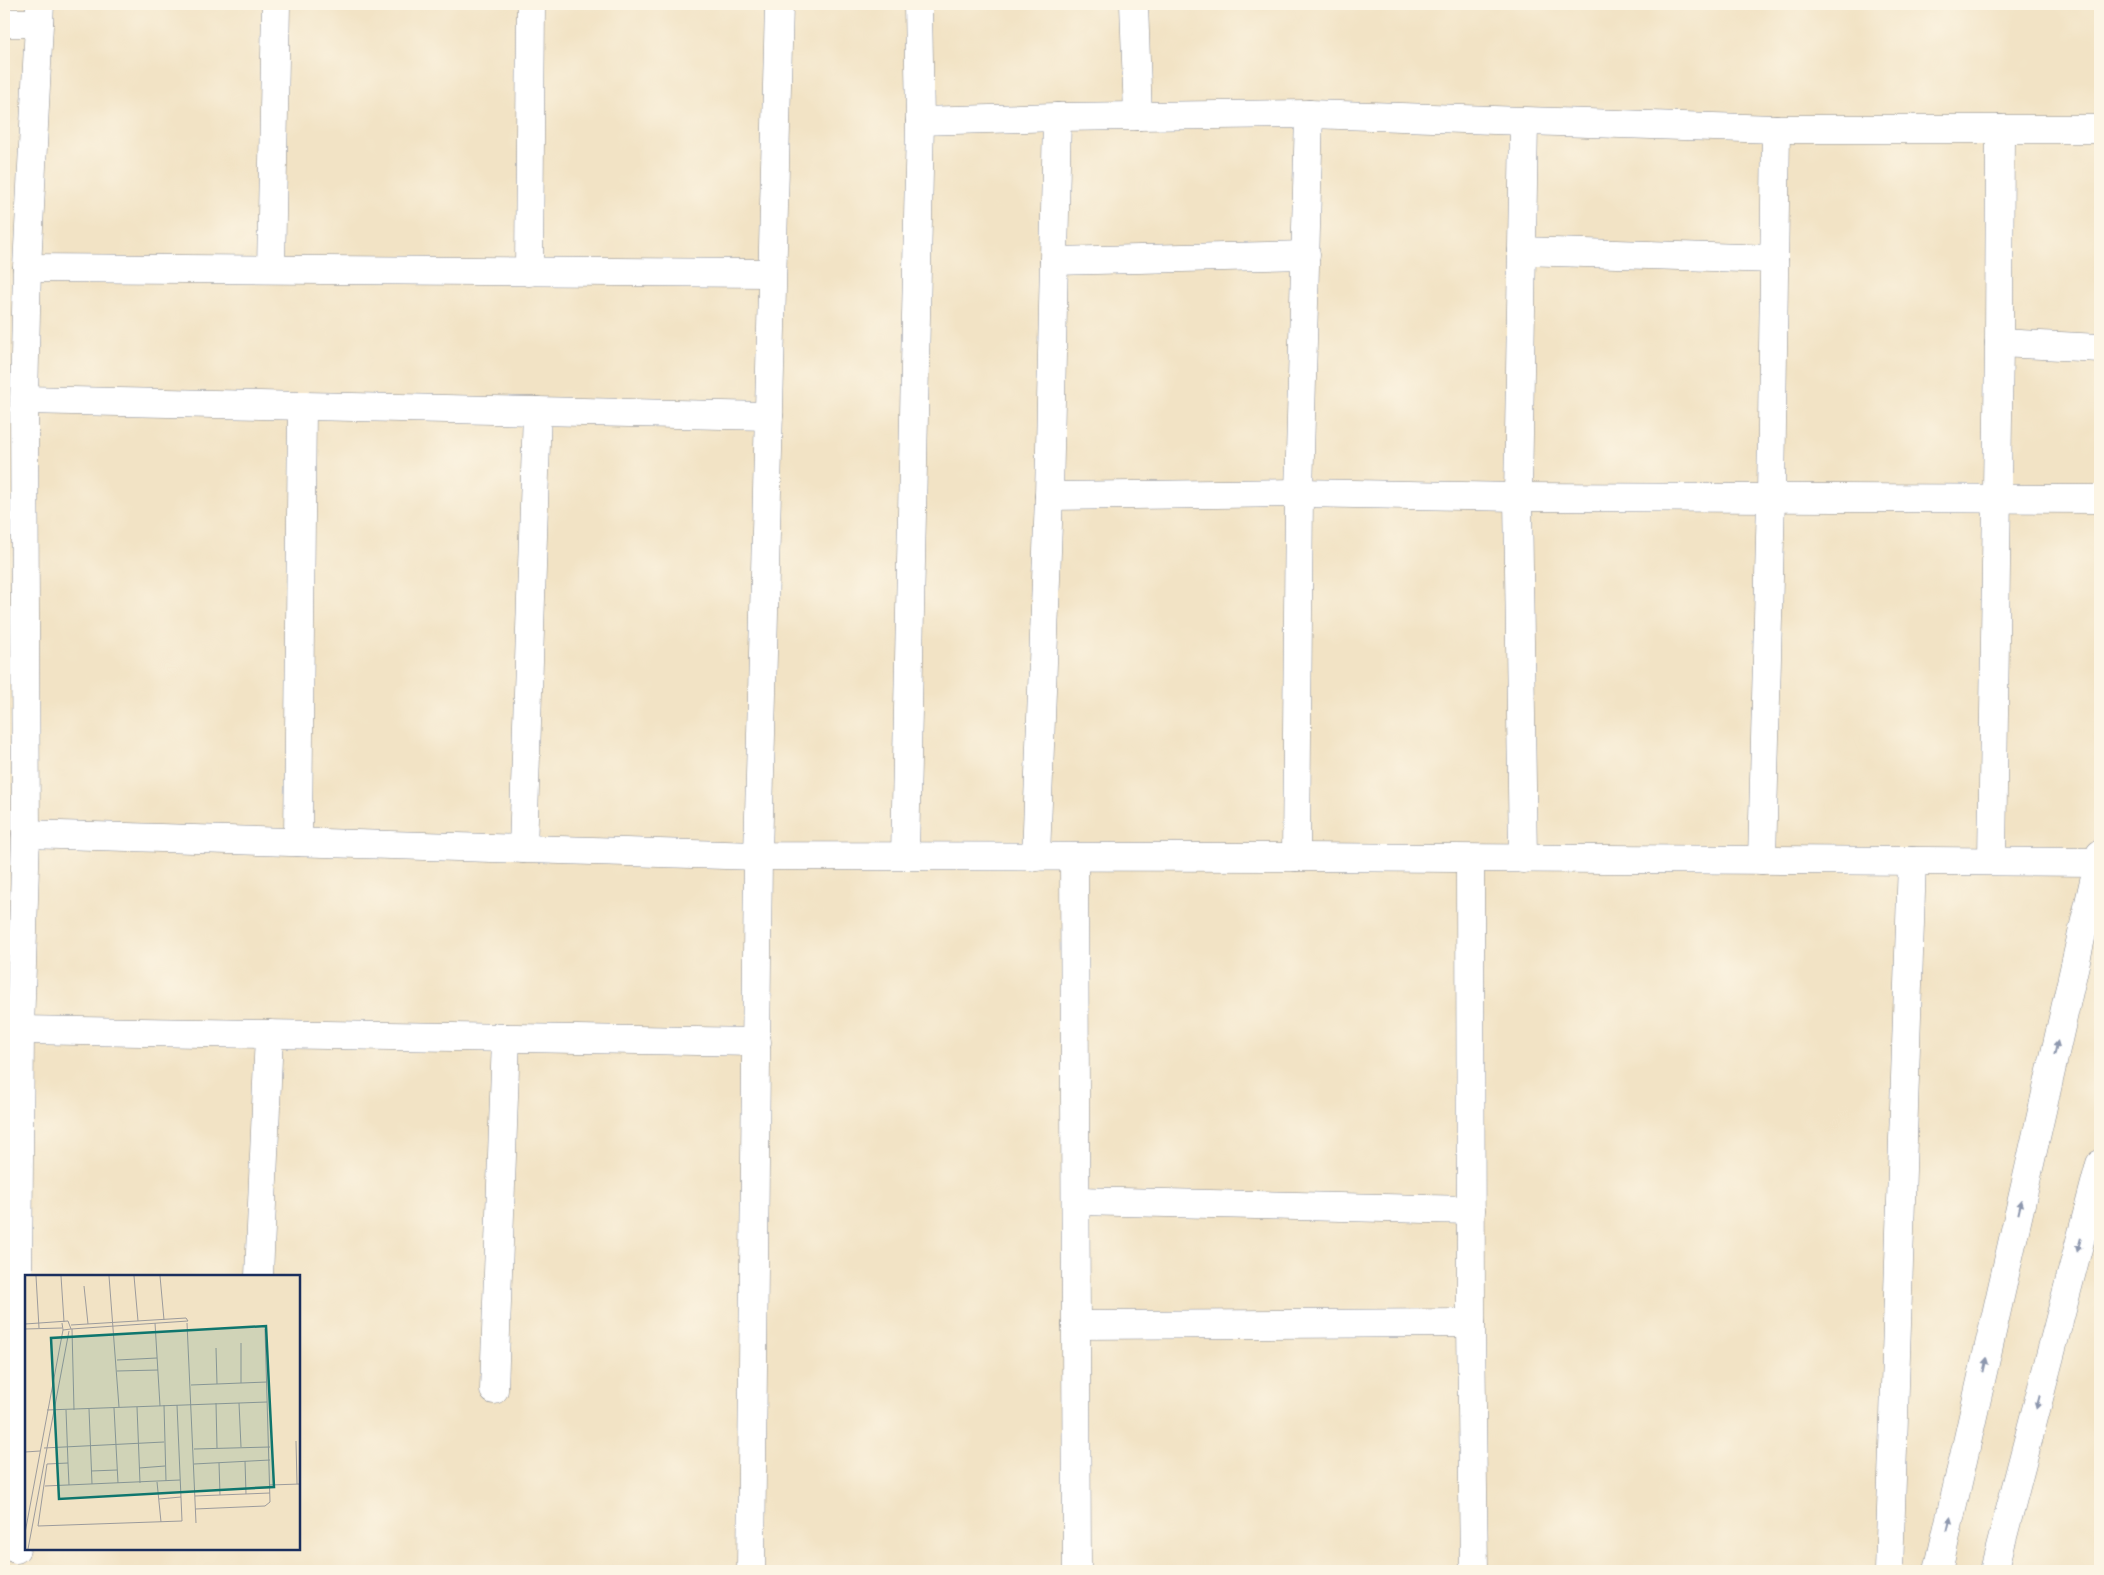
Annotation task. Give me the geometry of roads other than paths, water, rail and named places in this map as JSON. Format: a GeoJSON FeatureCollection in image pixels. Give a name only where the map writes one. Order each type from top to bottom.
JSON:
{"type":"FeatureCollection","features":[{"type":"Feature","properties":{"kind":"street"},"geometry":{"type":"LineString","coordinates":[[271,269],[276,4]]}},
{"type":"Feature","properties":{"kind":"street"},"geometry":{"type":"LineString","coordinates":[[529,272],[531,4]]}},
{"type":"Feature","properties":{"kind":"street"},"geometry":{"type":"LineString","coordinates":[[752,1571],[758,856],[778,4]]}},
{"type":"Feature","properties":{"kind":"street"},"geometry":{"type":"LineString","coordinates":[[904,856],[920,121],[918,4]]}},
{"type":"Feature","properties":{"kind":"street"},"geometry":{"type":"LineString","coordinates":[[1134,4],[1138,116]]}},
{"type":"Feature","properties":{"kind":"street"},"geometry":{"type":"LineString","coordinates":[[4,24],[39,14],[27,268],[24,400],[26,834],[20,1030],[16,1549]]}},
{"type":"Feature","properties":{"kind":"street"},"geometry":{"type":"LineString","coordinates":[[920,121],[1057,117],[1309,114],[1776,129],[2100,129]]}},
{"type":"Feature","properties":{"kind":"street"},"geometry":{"type":"LineString","coordinates":[[1296,857],[1299,493],[1309,114]]}},
{"type":"Feature","properties":{"kind":"street"},"geometry":{"type":"LineString","coordinates":[[1036,857],[1049,496],[1057,117]]}},
{"type":"Feature","properties":{"kind":"street"},"geometry":{"type":"LineString","coordinates":[[1523,859],[1518,496],[1524,122]]}},
{"type":"Feature","properties":{"kind":"street"},"geometry":{"type":"LineString","coordinates":[[1762,860],[1771,497],[1776,129]]}},
{"type":"Feature","properties":{"kind":"street"},"geometry":{"type":"LineString","coordinates":[[1992,861],[2000,129]]}},
{"type":"Feature","properties":{"kind":"street"},"geometry":{"type":"LineString","coordinates":[[1522,251],[1774,259]]}},
{"type":"Feature","properties":{"kind":"street"},"geometry":{"type":"LineString","coordinates":[[1054,261],[1306,255]]}},
{"type":"Feature","properties":{"kind":"street"},"geometry":{"type":"LineString","coordinates":[[27,268],[772,273]]}},
{"type":"Feature","properties":{"kind":"street"},"geometry":{"type":"LineString","coordinates":[[1999,343],[2100,348]]}},
{"type":"Feature","properties":{"kind":"street"},"geometry":{"type":"LineString","coordinates":[[24,400],[769,416]]}},
{"type":"Feature","properties":{"kind":"street"},"geometry":{"type":"LineString","coordinates":[[298,842],[302,407]]}},
{"type":"Feature","properties":{"kind":"street"},"geometry":{"type":"LineString","coordinates":[[523,849],[537,411]]}},
{"type":"Feature","properties":{"kind":"street"},"geometry":{"type":"LineString","coordinates":[[1049,496],[1299,493],[1518,496],[2100,498]]}},
{"type":"Feature","properties":{"kind":"street"},"geometry":{"type":"LineString","coordinates":[[26,834],[758,856],[1912,861],[2100,859],[1938,1571]]}},
{"type":"Feature","properties":{"kind":"street"},"geometry":{"type":"LineString","coordinates":[[1074,857],[1077,1571]]}},
{"type":"Feature","properties":{"kind":"street"},"geometry":{"type":"LineString","coordinates":[[1470,859],[1474,1571]]}},
{"type":"Feature","properties":{"kind":"street"},"geometry":{"type":"LineString","coordinates":[[1889,1571],[1912,861]]}},
{"type":"Feature","properties":{"kind":"street"},"geometry":{"type":"LineString","coordinates":[[20,1030],[757,1042]]}},
{"type":"Feature","properties":{"kind":"street"},"geometry":{"type":"LineString","coordinates":[[259,1275],[269,1034]]}},
{"type":"Feature","properties":{"kind":"street"},"geometry":{"type":"LineString","coordinates":[[494,1390],[506,1038]]}},
{"type":"Feature","properties":{"kind":"street"},"geometry":{"type":"LineString","coordinates":[[1994,1571],[2100,1164]]}},
{"type":"Feature","properties":{"kind":"street"},"geometry":{"type":"LineString","coordinates":[[1076,1201],[1471,1210]]}},
{"type":"Feature","properties":{"kind":"street"},"geometry":{"type":"LineString","coordinates":[[1076,1325],[1472,1323]]}}]}
